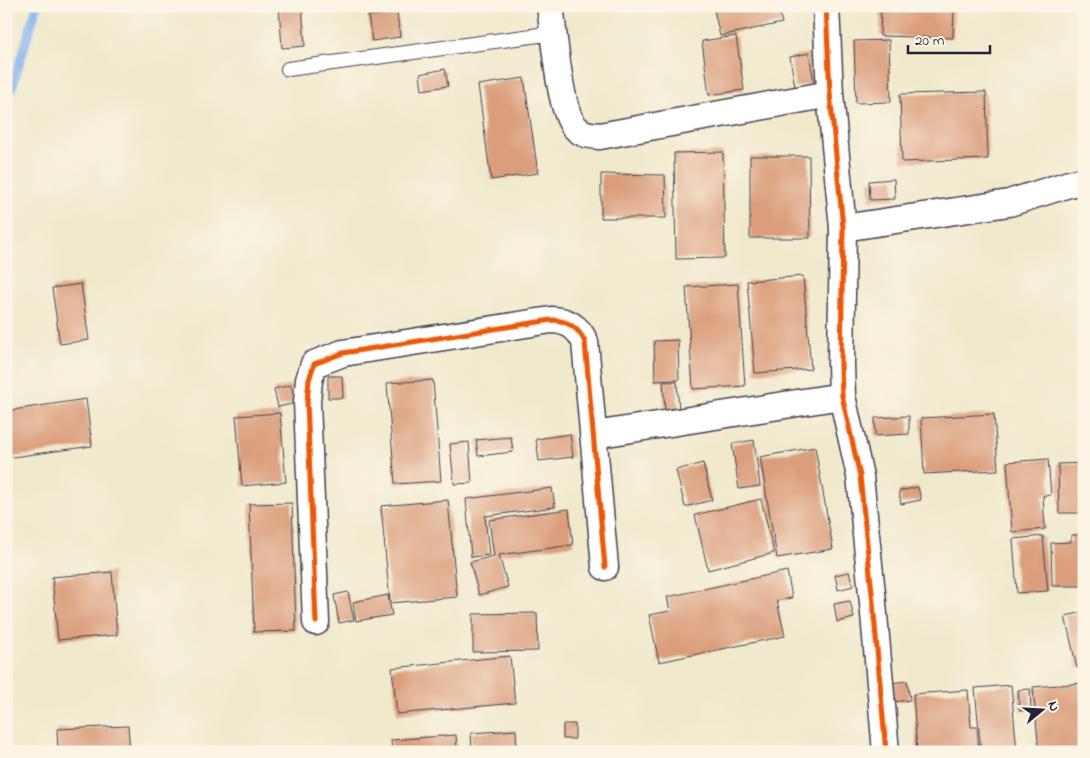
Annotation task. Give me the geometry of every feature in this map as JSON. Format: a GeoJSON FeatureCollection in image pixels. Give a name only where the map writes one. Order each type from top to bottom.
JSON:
{"type":"FeatureCollection","features":[{"type":"Feature","properties":{"kind":"street"},"geometry":{"type":"LineString","coordinates":[[550,6],[561,95],[574,126],[584,134],[600,136],[830,94]]}},
{"type":"Feature","properties":{"kind":"street"},"geometry":{"type":"LineString","coordinates":[[826,6],[830,94],[843,228],[842,396],[860,476],[886,752]]}},
{"type":"Feature","properties":{"kind":"street"},"geometry":{"type":"LineString","coordinates":[[843,228],[1009,203],[1084,181]]}},
{"type":"Feature","properties":{"kind":"street"},"geometry":{"type":"LineString","coordinates":[[316,622],[307,402],[309,380],[314,364],[343,353],[551,320],[561,320],[580,332],[585,342],[605,567]]}},
{"type":"Feature","properties":{"kind":"street"},"geometry":{"type":"LineString","coordinates":[[594,435],[842,396]]}},
{"type":"Feature","properties":{"kind":"lane"},"geometry":{"type":"LineString","coordinates":[[288,69],[554,33]]}},
{"type":"Feature","properties":{"kind":"building"},"geometry":{"type":"Polygon","coordinates":[[[279,6],[302,6],[305,46],[282,48],[279,6]]]}},
{"type":"Feature","properties":{"kind":"building"},"geometry":{"type":"Polygon","coordinates":[[[320,6],[344,6],[344,7],[320,11],[320,6]]]}},
{"type":"Feature","properties":{"kind":"building"},"geometry":{"type":"Polygon","coordinates":[[[713,6],[778,6],[782,23],[720,36],[713,6]]]}},
{"type":"Feature","properties":{"kind":"building"},"geometry":{"type":"Polygon","coordinates":[[[881,6],[954,6],[953,38],[880,36],[881,6]]]}},
{"type":"Feature","properties":{"kind":"building"},"geometry":{"type":"Polygon","coordinates":[[[397,12],[400,37],[372,41],[368,16],[397,12]]]}},
{"type":"Feature","properties":{"kind":"building"},"geometry":{"type":"Polygon","coordinates":[[[736,36],[744,90],[709,95],[702,41],[736,36]]]}},
{"type":"Feature","properties":{"kind":"building"},"geometry":{"type":"Polygon","coordinates":[[[889,40],[891,102],[856,103],[854,41],[889,40]]]}},
{"type":"Feature","properties":{"kind":"building"},"geometry":{"type":"Polygon","coordinates":[[[809,53],[814,83],[795,87],[790,57],[809,53]]]}},
{"type":"Feature","properties":{"kind":"building"},"geometry":{"type":"Polygon","coordinates":[[[445,69],[448,86],[422,90],[420,74],[445,69]]]}},
{"type":"Feature","properties":{"kind":"building"},"geometry":{"type":"Polygon","coordinates":[[[524,78],[538,173],[491,180],[478,85],[524,78]]]}},
{"type":"Feature","properties":{"kind":"building"},"geometry":{"type":"Polygon","coordinates":[[[986,92],[988,159],[902,162],[900,94],[986,92]]]}},
{"type":"Feature","properties":{"kind":"building"},"geometry":{"type":"Polygon","coordinates":[[[723,152],[725,258],[676,259],[674,153],[723,152]]]}},
{"type":"Feature","properties":{"kind":"building"},"geometry":{"type":"Polygon","coordinates":[[[750,156],[809,156],[810,238],[750,238],[750,156]]]}},
{"type":"Feature","properties":{"kind":"building"},"geometry":{"type":"Polygon","coordinates":[[[601,174],[665,175],[666,218],[601,218],[601,174]]]}},
{"type":"Feature","properties":{"kind":"building"},"geometry":{"type":"Polygon","coordinates":[[[894,179],[895,199],[870,200],[869,181],[894,179]]]}},
{"type":"Feature","properties":{"kind":"building"},"geometry":{"type":"Polygon","coordinates":[[[803,276],[811,369],[755,373],[747,281],[803,276]]]}},
{"type":"Feature","properties":{"kind":"building"},"geometry":{"type":"Polygon","coordinates":[[[81,284],[89,340],[60,344],[52,288],[81,284]]]}},
{"type":"Feature","properties":{"kind":"building"},"geometry":{"type":"Polygon","coordinates":[[[738,284],[745,386],[693,389],[686,287],[738,284]]]}},
{"type":"Feature","properties":{"kind":"building"},"geometry":{"type":"Polygon","coordinates":[[[678,340],[679,380],[655,381],[654,341],[678,340]]]}},
{"type":"Feature","properties":{"kind":"building"},"geometry":{"type":"Polygon","coordinates":[[[328,376],[342,376],[343,398],[328,398],[328,376]]]}},
{"type":"Feature","properties":{"kind":"building"},"geometry":{"type":"Polygon","coordinates":[[[433,380],[441,481],[395,484],[387,383],[433,380]]]}},
{"type":"Feature","properties":{"kind":"building"},"geometry":{"type":"Polygon","coordinates":[[[663,382],[677,382],[679,411],[665,412],[663,382]]]}},
{"type":"Feature","properties":{"kind":"building"},"geometry":{"type":"Polygon","coordinates":[[[291,385],[296,403],[278,407],[274,389],[291,385]]]}},
{"type":"Feature","properties":{"kind":"building"},"geometry":{"type":"Polygon","coordinates":[[[86,399],[92,446],[6,458],[6,411],[86,399]]]}},
{"type":"Feature","properties":{"kind":"building"},"geometry":{"type":"Polygon","coordinates":[[[280,413],[286,482],[242,486],[236,416],[280,413]]]}},
{"type":"Feature","properties":{"kind":"building"},"geometry":{"type":"Polygon","coordinates":[[[994,414],[998,470],[924,474],[921,418],[994,414]]]}},
{"type":"Feature","properties":{"kind":"building"},"geometry":{"type":"Polygon","coordinates":[[[909,416],[909,434],[875,436],[875,418],[909,416]]]}},
{"type":"Feature","properties":{"kind":"building"},"geometry":{"type":"Polygon","coordinates":[[[570,434],[573,457],[539,461],[536,439],[570,434]]]}},
{"type":"Feature","properties":{"kind":"building"},"geometry":{"type":"Polygon","coordinates":[[[511,437],[513,452],[478,456],[476,440],[511,437]]]}},
{"type":"Feature","properties":{"kind":"building"},"geometry":{"type":"Polygon","coordinates":[[[754,440],[760,486],[739,489],[732,444],[754,440]]]}},
{"type":"Feature","properties":{"kind":"building"},"geometry":{"type":"Polygon","coordinates":[[[469,442],[472,483],[454,484],[450,444],[469,442]]]}},
{"type":"Feature","properties":{"kind":"building"},"geometry":{"type":"Polygon","coordinates":[[[815,447],[833,549],[777,558],[760,457],[815,447]]]}},
{"type":"Feature","properties":{"kind":"building"},"geometry":{"type":"Polygon","coordinates":[[[1048,459],[1051,495],[1043,496],[1045,529],[1012,532],[1007,462],[1048,459]]]}},
{"type":"Feature","properties":{"kind":"building"},"geometry":{"type":"Polygon","coordinates":[[[703,463],[712,500],[685,507],[676,470],[703,463]]]}},
{"type":"Feature","properties":{"kind":"building"},"geometry":{"type":"Polygon","coordinates":[[[1084,463],[1084,513],[1059,513],[1058,464],[1084,463]]]}},
{"type":"Feature","properties":{"kind":"building"},"geometry":{"type":"Polygon","coordinates":[[[918,487],[921,500],[901,504],[899,491],[918,487]]]}},
{"type":"Feature","properties":{"kind":"building"},"geometry":{"type":"Polygon","coordinates":[[[552,488],[555,507],[485,516],[489,555],[471,557],[466,499],[552,488]]]}},
{"type":"Feature","properties":{"kind":"building"},"geometry":{"type":"Polygon","coordinates":[[[761,499],[774,553],[708,570],[695,515],[761,499]]]}},
{"type":"Feature","properties":{"kind":"building"},"geometry":{"type":"Polygon","coordinates":[[[448,500],[457,597],[390,603],[381,506],[448,500]]]}},
{"type":"Feature","properties":{"kind":"building"},"geometry":{"type":"Polygon","coordinates":[[[292,503],[296,631],[254,632],[249,504],[292,503]]]}},
{"type":"Feature","properties":{"kind":"building"},"geometry":{"type":"Polygon","coordinates":[[[569,509],[573,545],[499,555],[508,587],[479,595],[470,562],[494,556],[489,520],[569,509]]]}},
{"type":"Feature","properties":{"kind":"building"},"geometry":{"type":"Polygon","coordinates":[[[1071,535],[1084,535],[1084,586],[1052,586],[1051,543],[1071,542],[1071,535]]]}},
{"type":"Feature","properties":{"kind":"building"},"geometry":{"type":"Polygon","coordinates":[[[1043,536],[1048,591],[1017,593],[1013,539],[1043,536]]]}},
{"type":"Feature","properties":{"kind":"building"},"geometry":{"type":"Polygon","coordinates":[[[787,571],[792,598],[777,601],[785,636],[659,662],[649,615],[670,611],[667,597],[787,571]]]}},
{"type":"Feature","properties":{"kind":"building"},"geometry":{"type":"Polygon","coordinates":[[[112,572],[117,635],[58,640],[52,577],[112,572]]]}},
{"type":"Feature","properties":{"kind":"building"},"geometry":{"type":"Polygon","coordinates":[[[849,572],[853,586],[838,590],[835,575],[849,572]]]}},
{"type":"Feature","properties":{"kind":"building"},"geometry":{"type":"Polygon","coordinates":[[[348,592],[354,620],[339,623],[334,595],[348,592]]]}},
{"type":"Feature","properties":{"kind":"building"},"geometry":{"type":"Polygon","coordinates":[[[388,595],[392,615],[356,621],[353,602],[388,595]]]}},
{"type":"Feature","properties":{"kind":"building"},"geometry":{"type":"Polygon","coordinates":[[[850,601],[854,618],[837,622],[834,604],[850,601]]]}},
{"type":"Feature","properties":{"kind":"building"},"geometry":{"type":"Polygon","coordinates":[[[1084,612],[1084,666],[1077,668],[1065,616],[1084,612]]]}},
{"type":"Feature","properties":{"kind":"building"},"geometry":{"type":"Polygon","coordinates":[[[537,613],[538,651],[473,652],[473,614],[537,613]]]}},
{"type":"Feature","properties":{"kind":"building"},"geometry":{"type":"Polygon","coordinates":[[[510,656],[515,703],[397,714],[392,668],[510,656]]]}},
{"type":"Feature","properties":{"kind":"building"},"geometry":{"type":"Polygon","coordinates":[[[907,681],[910,700],[893,702],[891,683],[907,681]]]}},
{"type":"Feature","properties":{"kind":"building"},"geometry":{"type":"Polygon","coordinates":[[[1084,683],[1084,752],[1039,752],[1033,687],[1084,683]]]}},
{"type":"Feature","properties":{"kind":"building"},"geometry":{"type":"Polygon","coordinates":[[[1011,685],[1017,752],[981,752],[975,688],[1011,685]]]}},
{"type":"Feature","properties":{"kind":"building"},"geometry":{"type":"Polygon","coordinates":[[[1030,689],[1031,710],[1020,711],[1018,690],[1030,689]]]}},
{"type":"Feature","properties":{"kind":"building"},"geometry":{"type":"Polygon","coordinates":[[[968,690],[971,727],[977,727],[979,752],[917,752],[913,694],[968,690]]]}},
{"type":"Feature","properties":{"kind":"building"},"geometry":{"type":"Polygon","coordinates":[[[563,724],[575,724],[575,739],[563,739],[563,724]]]}},
{"type":"Feature","properties":{"kind":"building"},"geometry":{"type":"Polygon","coordinates":[[[128,726],[130,752],[58,752],[57,729],[128,726]]]}},
{"type":"Feature","properties":{"kind":"building"},"geometry":{"type":"Polygon","coordinates":[[[516,730],[517,752],[472,752],[471,733],[516,730]]]}},
{"type":"Feature","properties":{"kind":"building"},"geometry":{"type":"Polygon","coordinates":[[[456,735],[457,749],[464,748],[464,752],[392,752],[391,740],[456,735]]]}},
{"type":"Feature","properties":{"kind":"waterway"},"geometry":{"type":"LineString","coordinates":[[6,93],[11,91],[37,6]]}},
{"type":"Feature","properties":{"kind":"cycle path"},"geometry":{"type":"LineString","coordinates":[[826,6],[830,94],[843,228],[842,396],[860,476],[886,752]]}},
{"type":"Feature","properties":{"kind":"cycle path"},"geometry":{"type":"LineString","coordinates":[[316,622],[307,402],[309,380],[314,364],[343,353],[551,320],[562,321],[575,328],[585,342],[605,567]]}}]}
